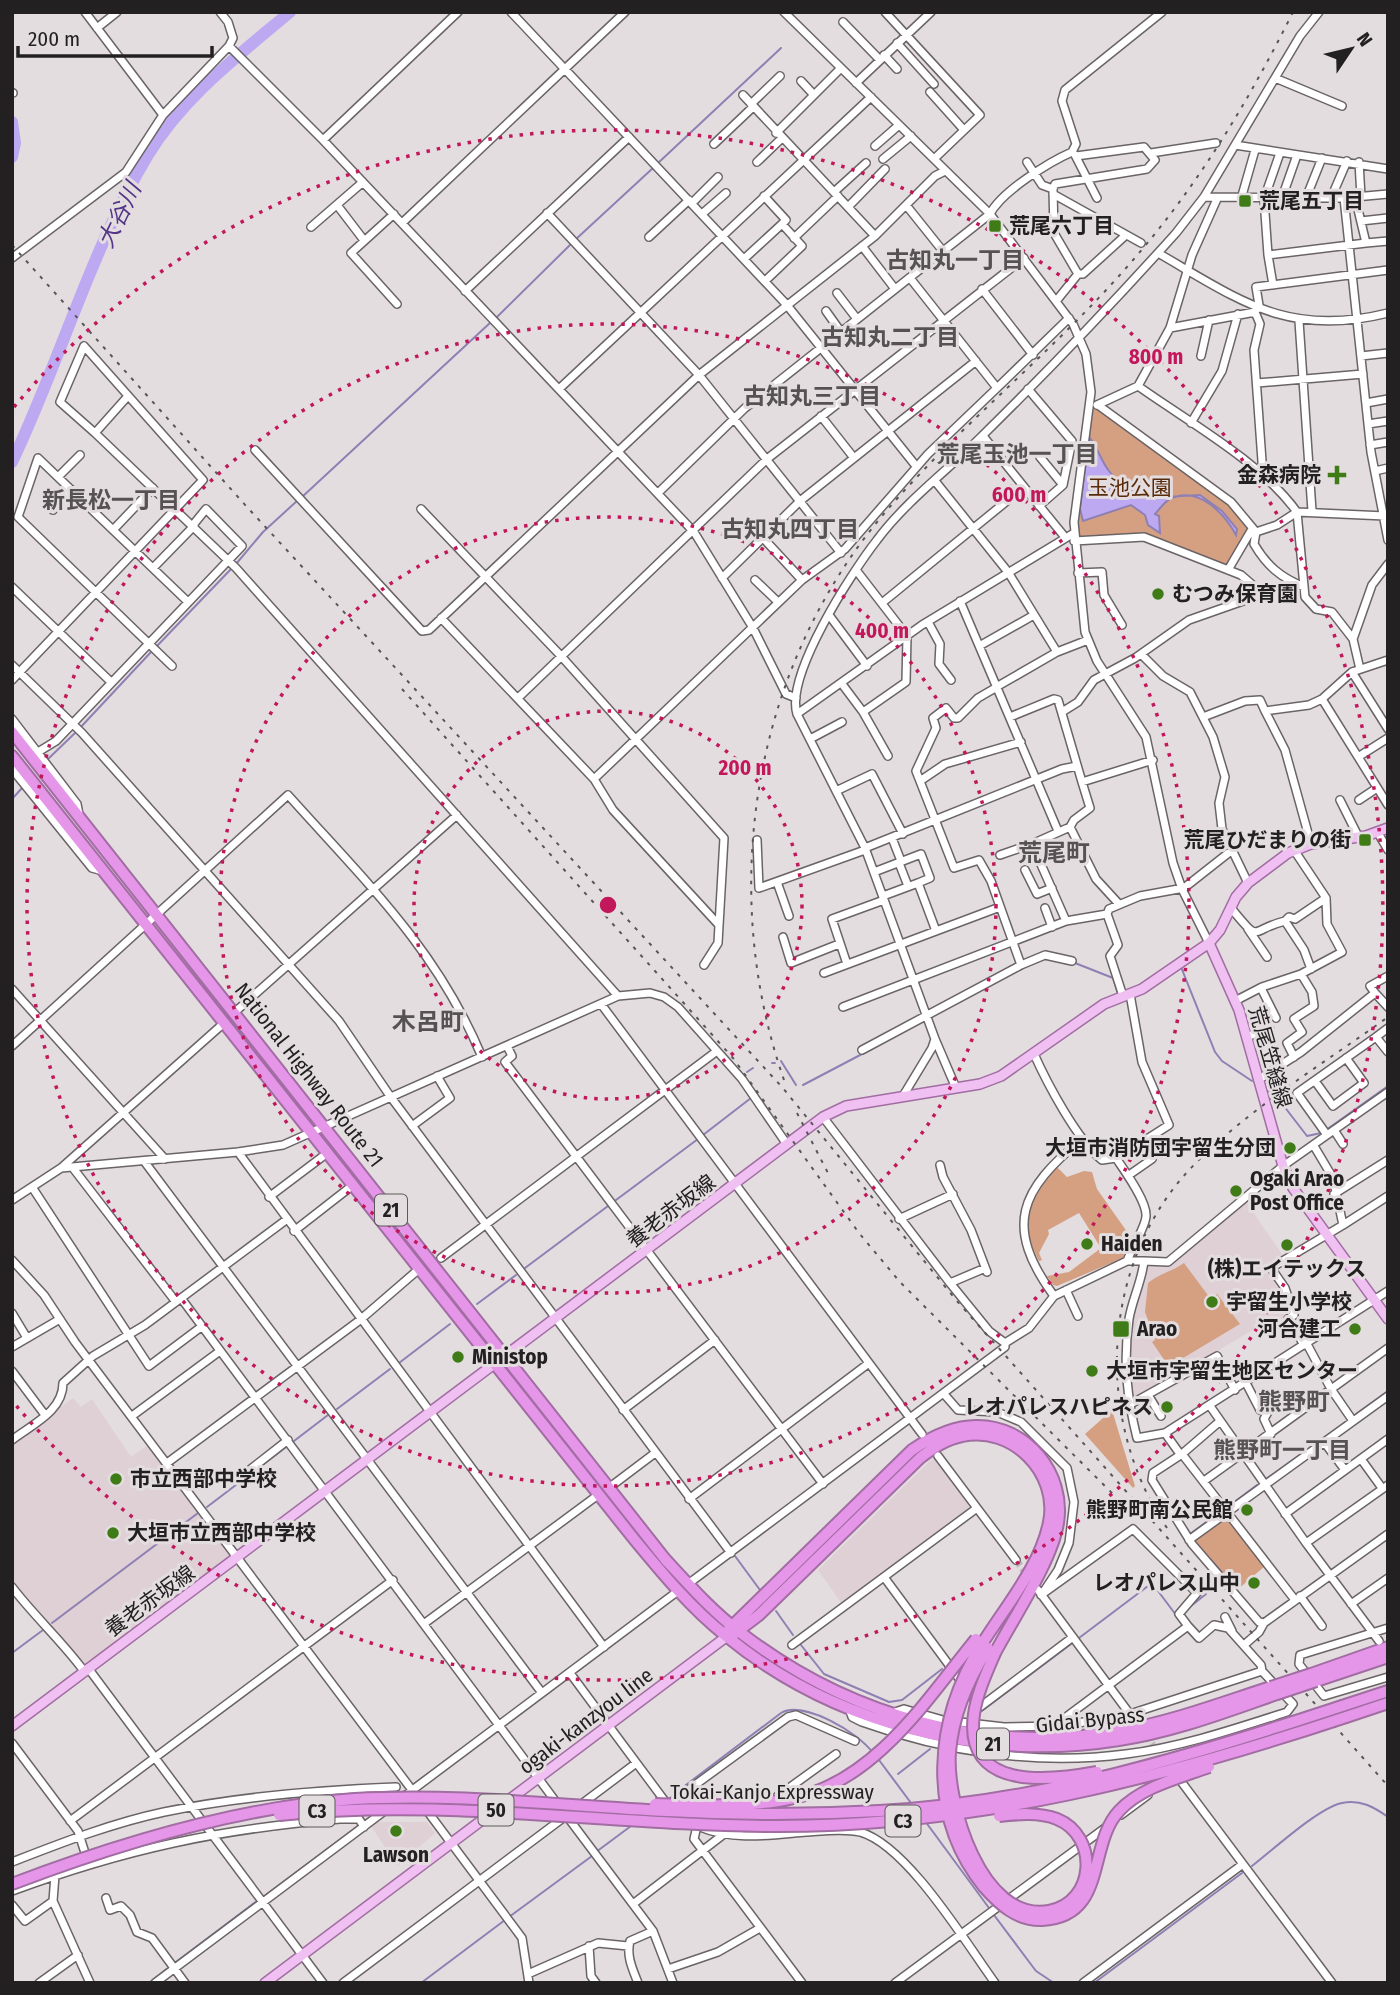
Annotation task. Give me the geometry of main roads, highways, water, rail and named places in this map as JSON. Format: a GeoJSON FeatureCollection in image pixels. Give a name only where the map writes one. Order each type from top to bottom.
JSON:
{"type":"FeatureCollection","features":[{"type":"Feature","properties":{"kind":"highway","name":"National Highway Route 21"},"geometry":{"type":"LineString","coordinates":[[12,732],[37,757],[79,817],[508,1356],[610,1487],[683,1587]]}},
{"type":"Feature","properties":{"kind":"highway","name":"National Highway Route 21"},"geometry":{"type":"LineString","coordinates":[[12,755],[29,783],[145,923],[353,1185],[417,1273],[495,1364],[598,1495],[683,1587],[732,1632]]}},
{"type":"Feature","properties":{"kind":"highway"},"geometry":{"type":"LineString","coordinates":[[732,1632],[920,1458],[939,1445],[963,1436],[988,1435],[1011,1443],[1030,1458],[1044,1478],[1051,1513],[1045,1537],[1033,1571],[966,1671],[949,1716],[943,1751],[946,1801],[958,1843],[982,1884],[1003,1906],[1031,1919],[1061,1915],[1085,1896],[1094,1879],[1107,1829],[1119,1810],[1137,1797],[1346,1717]]}},
{"type":"Feature","properties":{"kind":"highway"},"geometry":{"type":"LineString","coordinates":[[828,1825],[867,1827],[919,1824],[946,1821],[959,1820],[1015,1814],[1045,1816],[1067,1825],[1084,1846],[1086,1875],[1075,1896],[1061,1907],[1047,1911],[1027,1910],[1010,1902],[981,1869],[960,1825],[956,1812],[953,1799],[951,1785],[952,1735],[965,1691],[985,1646],[1033,1571]]}},
{"type":"Feature","properties":{"kind":"highway","name":"Gidai Bypass"},"geometry":{"type":"LineString","coordinates":[[732,1632],[786,1678],[849,1708],[891,1723],[974,1742],[1056,1746],[1108,1742],[1158,1732],[1313,1677],[1388,1657]]}},
{"type":"Feature","properties":{"kind":"highway","name":"Gidai Bypass"},"geometry":{"type":"LineString","coordinates":[[732,1632],[803,1675],[891,1714],[975,1734],[1064,1737],[1120,1731],[1274,1691]]}},
{"type":"Feature","properties":{"kind":"highway","name":"Gidai Bypass"},"geometry":{"type":"LineString","coordinates":[[1313,1677],[1384,1644]]}},
{"type":"Feature","properties":{"kind":"highway"},"geometry":{"type":"LineString","coordinates":[[985,1646],[975,1705],[974,1737],[990,1765],[1018,1778],[1054,1778],[1126,1766],[1286,1725]]}},
{"type":"Feature","properties":{"kind":"highway"},"geometry":{"type":"LineString","coordinates":[[527,1802],[758,1803],[812,1793],[842,1780],[867,1762],[985,1646]]}},
{"type":"Feature","properties":{"kind":"highway","name":"Tokai-Kanjo Expressway"},"geometry":{"type":"LineString","coordinates":[[12,1884],[93,1855],[187,1830],[272,1810],[355,1800],[527,1802],[730,1814],[881,1811],[934,1807],[1027,1793],[1114,1775],[1286,1725],[1388,1691]]}},
{"type":"Feature","properties":{"kind":"highway","name":"Tokai-Kanjo Expressway"},"geometry":{"type":"LineString","coordinates":[[187,1830],[316,1811],[407,1808],[732,1826],[828,1825],[933,1818],[1073,1796],[1201,1763],[1388,1703]]}},
{"type":"Feature","properties":{"kind":"main road","name":"養老赤坂線"},"geometry":{"type":"LineString","coordinates":[[12,1726],[648,1251],[823,1116],[846,1106],[990,1081],[1034,1054],[1104,1004],[1127,995],[1209,943],[1220,930],[1248,883],[1294,850],[1311,844],[1359,838],[1388,828]]}},
{"type":"Feature","properties":{"kind":"main road","name":"荒尾笠縫線"},"geometry":{"type":"LineString","coordinates":[[1209,943],[1235,1001],[1283,1166],[1298,1197],[1324,1235],[1388,1319]]}},
{"type":"Feature","properties":{"kind":"main road","name":"ogaki-kanzyou line"},"geometry":{"type":"LineString","coordinates":[[265,1983],[538,1779],[606,1722],[732,1632]]}},
{"type":"Feature","properties":{"kind":"waterway","name":"大谷川"},"geometry":{"type":"LineString","coordinates":[[12,462],[109,229],[148,155],[162,134],[195,96],[290,12]]}},
{"type":"Feature","properties":{"kind":"waterway"},"geometry":{"type":"LineString","coordinates":[[657,164],[781,48]]}},
{"type":"Feature","properties":{"kind":"waterway"},"geometry":{"type":"LineString","coordinates":[[12,122],[15,143],[12,157]]}},
{"type":"Feature","properties":{"kind":"waterway"},"geometry":{"type":"LineString","coordinates":[[575,240],[653,168]]}},
{"type":"Feature","properties":{"kind":"waterway"},"geometry":{"type":"LineString","coordinates":[[495,319],[571,244]]}},
{"type":"Feature","properties":{"kind":"waterway"},"geometry":{"type":"LineString","coordinates":[[302,497],[491,322]]}},
{"type":"Feature","properties":{"kind":"waterway"},"geometry":{"type":"LineString","coordinates":[[236,564],[263,532],[298,500]]}},
{"type":"Feature","properties":{"kind":"waterway"},"geometry":{"type":"LineString","coordinates":[[156,647],[232,568]]}},
{"type":"Feature","properties":{"kind":"waterway"},"geometry":{"type":"LineString","coordinates":[[79,729],[152,651]]}},
{"type":"Feature","properties":{"kind":"waterway"},"geometry":{"type":"LineString","coordinates":[[47,760],[75,733]]}},
{"type":"Feature","properties":{"kind":"waterway"},"geometry":{"type":"LineString","coordinates":[[12,799],[22,788]]}},
{"type":"Feature","properties":{"kind":"waterway"},"geometry":{"type":"LineString","coordinates":[[1075,963],[1113,978],[1118,994]]}},
{"type":"Feature","properties":{"kind":"waterway"},"geometry":{"type":"LineString","coordinates":[[1181,967],[1215,1052],[1222,1061],[1252,1081]]}},
{"type":"Feature","properties":{"kind":"waterway"},"geometry":{"type":"LineString","coordinates":[[803,1085],[864,1053]]}},
{"type":"Feature","properties":{"kind":"waterway"},"geometry":{"type":"LineString","coordinates":[[781,1061],[796,1085]]}},
{"type":"Feature","properties":{"kind":"waterway"},"geometry":{"type":"LineString","coordinates":[[747,1072],[753,1068]]}},
{"type":"Feature","properties":{"kind":"waterway"},"geometry":{"type":"LineString","coordinates":[[739,1081],[746,1090]]}},
{"type":"Feature","properties":{"kind":"waterway"},"geometry":{"type":"LineString","coordinates":[[1326,1130],[1388,1086]]}},
{"type":"Feature","properties":{"kind":"waterway"},"geometry":{"type":"LineString","coordinates":[[1266,1090],[1273,1094]]}},
{"type":"Feature","properties":{"kind":"waterway"},"geometry":{"type":"LineString","coordinates":[[703,1135],[751,1098]]}},
{"type":"Feature","properties":{"kind":"waterway"},"geometry":{"type":"LineString","coordinates":[[1280,1101],[1307,1136],[1321,1133]]}},
{"type":"Feature","properties":{"kind":"waterway"},"geometry":{"type":"LineString","coordinates":[[616,1200],[698,1139]]}},
{"type":"Feature","properties":{"kind":"waterway"},"geometry":{"type":"LineString","coordinates":[[525,1268],[608,1206]]}},
{"type":"Feature","properties":{"kind":"waterway"},"geometry":{"type":"LineString","coordinates":[[477,1304],[516,1275]]}},
{"type":"Feature","properties":{"kind":"waterway"},"geometry":{"type":"LineString","coordinates":[[399,1363],[450,1324]]}},
{"type":"Feature","properties":{"kind":"waterway"},"geometry":{"type":"LineString","coordinates":[[337,1409],[390,1369]]}},
{"type":"Feature","properties":{"kind":"waterway"},"geometry":{"type":"LineString","coordinates":[[1356,1414],[1388,1391]]}},
{"type":"Feature","properties":{"kind":"waterway"},"geometry":{"type":"LineString","coordinates":[[294,1441],[328,1415]]}},
{"type":"Feature","properties":{"kind":"waterway"},"geometry":{"type":"LineString","coordinates":[[1266,1479],[1347,1421]]}},
{"type":"Feature","properties":{"kind":"waterway"},"geometry":{"type":"LineString","coordinates":[[253,1472],[286,1447]]}},
{"type":"Feature","properties":{"kind":"waterway"},"geometry":{"type":"LineString","coordinates":[[207,1507],[249,1475]]}},
{"type":"Feature","properties":{"kind":"waterway"},"geometry":{"type":"LineString","coordinates":[[1229,1506],[1257,1485]]}},
{"type":"Feature","properties":{"kind":"waterway"},"geometry":{"type":"LineString","coordinates":[[1190,1534],[1220,1512]]}},
{"type":"Feature","properties":{"kind":"waterway"},"geometry":{"type":"LineString","coordinates":[[52,1623],[198,1513]]}},
{"type":"Feature","properties":{"kind":"waterway"},"geometry":{"type":"LineString","coordinates":[[735,1556],[760,1590]]}},
{"type":"Feature","properties":{"kind":"waterway"},"geometry":{"type":"LineString","coordinates":[[1210,1559],[1226,1577]]}},
{"type":"Feature","properties":{"kind":"waterway"},"geometry":{"type":"LineString","coordinates":[[1079,1638],[1152,1583],[1176,1615]]}},
{"type":"Feature","properties":{"kind":"waterway"},"geometry":{"type":"LineString","coordinates":[[1191,1606],[1206,1594]]}},
{"type":"Feature","properties":{"kind":"waterway"},"geometry":{"type":"LineString","coordinates":[[776,1611],[793,1635]]}},
{"type":"Feature","properties":{"kind":"waterway"},"geometry":{"type":"LineString","coordinates":[[12,1653],[43,1630]]}},
{"type":"Feature","properties":{"kind":"waterway"},"geometry":{"type":"LineString","coordinates":[[979,1713],[1071,1644]]}},
{"type":"Feature","properties":{"kind":"waterway"},"geometry":{"type":"LineString","coordinates":[[801,1645],[824,1674],[889,1702],[902,1700],[942,1669]]}},
{"type":"Feature","properties":{"kind":"waterway"},"geometry":{"type":"LineString","coordinates":[[674,1794],[781,1713],[791,1710],[817,1715],[844,1728],[873,1753]]}},
{"type":"Feature","properties":{"kind":"waterway"},"geometry":{"type":"LineString","coordinates":[[898,1774],[930,1749]]}},
{"type":"Feature","properties":{"kind":"waterway"},"geometry":{"type":"LineString","coordinates":[[414,1784],[458,1751]]}},
{"type":"Feature","properties":{"kind":"waterway"},"geometry":{"type":"LineString","coordinates":[[879,1760],[911,1803]]}},
{"type":"Feature","properties":{"kind":"waterway"},"geometry":{"type":"LineString","coordinates":[[1252,1866],[1332,1806],[1349,1802],[1361,1803],[1388,1817]]}},
{"type":"Feature","properties":{"kind":"waterway"},"geometry":{"type":"LineString","coordinates":[[925,1821],[989,1908]]}},
{"type":"Feature","properties":{"kind":"waterway"},"geometry":{"type":"LineString","coordinates":[[596,1852],[631,1826]]}},
{"type":"Feature","properties":{"kind":"waterway"},"geometry":{"type":"LineString","coordinates":[[262,1898],[357,1827]]}},
{"type":"Feature","properties":{"kind":"waterway"},"geometry":{"type":"LineString","coordinates":[[509,1917],[592,1856]]}},
{"type":"Feature","properties":{"kind":"waterway"},"geometry":{"type":"LineString","coordinates":[[1094,1983],[1242,1873]]}},
{"type":"Feature","properties":{"kind":"waterway"},"geometry":{"type":"LineString","coordinates":[[176,1962],[257,1901]]}},
{"type":"Feature","properties":{"kind":"waterway"},"geometry":{"type":"LineString","coordinates":[[994,1915],[1036,1971],[1054,1983]]}},
{"type":"Feature","properties":{"kind":"waterway"},"geometry":{"type":"LineString","coordinates":[[421,1983],[505,1920]]}},
{"type":"Feature","properties":{"kind":"waterway"},"geometry":{"type":"LineString","coordinates":[[149,1983],[168,1968]]}},
{"type":"Feature","properties":{"kind":"tunnel"},"geometry":{"type":"LineString","coordinates":[[1016,1560],[1028,1576]]}},
{"type":"Feature","properties":{"kind":"tunnel"},"geometry":{"type":"LineString","coordinates":[[1133,1718],[1153,1745]]}},
{"type":"Feature","properties":{"kind":"railway"},"geometry":{"type":"LineString","coordinates":[[784,1080],[764,1008],[753,934],[752,859],[760,785],[776,713],[803,643],[838,577],[882,516],[943,450],[1072,326],[1133,260],[1180,202],[1240,110],[1293,12]]}},
{"type":"Feature","properties":{"kind":"railway"},"geometry":{"type":"LineString","coordinates":[[12,245],[247,507],[782,1087],[956,1300],[1388,1786]]}},
{"type":"Feature","properties":{"kind":"railway"},"geometry":{"type":"LineString","coordinates":[[402,689],[733,1058],[859,1233],[900,1282],[1122,1503]]}},
{"type":"Feature","properties":{"kind":"railway"},"geometry":{"type":"LineString","coordinates":[[1167,1528],[1143,1486],[1127,1440],[1118,1393],[1117,1344],[1124,1297],[1138,1251],[1160,1208],[1190,1169],[1212,1148],[1285,1089],[1388,1017]]}},
{"type":"Feature","properties":{"kind":"railway"},"geometry":{"type":"LineString","coordinates":[[797,1113],[829,1175]]}},
{"type":"Feature","properties":{"kind":"place","name":"荒尾五丁目"},"geometry":{"type":"Point","coordinates":[1245,201]}},
{"type":"Feature","properties":{"kind":"place","name":"荒尾六丁目"},"geometry":{"type":"Point","coordinates":[995,226]}},
{"type":"Feature","properties":{"kind":"place","name":"金森病院"},"geometry":{"type":"Point","coordinates":[1337,475]}},
{"type":"Feature","properties":{"kind":"place","name":"むつみ保育園"},"geometry":{"type":"Point","coordinates":[1158,594]}},
{"type":"Feature","properties":{"kind":"place","name":"荒尾ひだまりの街"},"geometry":{"type":"Point","coordinates":[1365,840]}},
{"type":"Feature","properties":{"kind":"place","name":"大垣市消防団宇留生分団"},"geometry":{"type":"Point","coordinates":[1290,1148]}},
{"type":"Feature","properties":{"kind":"place","name":"Ogaki Arao Post Office"},"geometry":{"type":"Point","coordinates":[1236,1191]}},
{"type":"Feature","properties":{"kind":"place","name":"Haiden"},"geometry":{"type":"Point","coordinates":[1087,1244]}},
{"type":"Feature","properties":{"kind":"place","name":"(株)エイテックス"},"geometry":{"type":"Point","coordinates":[1287,1245]}},
{"type":"Feature","properties":{"kind":"place","name":"宇留生小学校"},"geometry":{"type":"Point","coordinates":[1212,1302]}},
{"type":"Feature","properties":{"kind":"place","name":"Arao"},"geometry":{"type":"Point","coordinates":[1121,1329]}},
{"type":"Feature","properties":{"kind":"place","name":"河合建工"},"geometry":{"type":"Point","coordinates":[1355,1329]}},
{"type":"Feature","properties":{"kind":"place","name":"Ministop"},"geometry":{"type":"Point","coordinates":[458,1357]}},
{"type":"Feature","properties":{"kind":"place","name":"大垣市宇留生地区センター"},"geometry":{"type":"Point","coordinates":[1092,1371]}},
{"type":"Feature","properties":{"kind":"place","name":"レオパレスハピネス"},"geometry":{"type":"Point","coordinates":[1167,1407]}},
{"type":"Feature","properties":{"kind":"place","name":"市立西部中学校"},"geometry":{"type":"Point","coordinates":[116,1479]}},
{"type":"Feature","properties":{"kind":"place","name":"熊野町南公民館"},"geometry":{"type":"Point","coordinates":[1247,1510]}},
{"type":"Feature","properties":{"kind":"place","name":"大垣市立西部中学校"},"geometry":{"type":"Point","coordinates":[113,1533]}},
{"type":"Feature","properties":{"kind":"place","name":"レオパレス山中"},"geometry":{"type":"Point","coordinates":[1254,1583]}},
{"type":"Feature","properties":{"kind":"place","name":"Lawson"},"geometry":{"type":"Point","coordinates":[396,1831]}},
{"type":"Feature","properties":{"kind":"district","name":"古知丸一丁目"},"geometry":{"type":"Point","coordinates":[955,260]}},
{"type":"Feature","properties":{"kind":"district","name":"古知丸二丁目"},"geometry":{"type":"Point","coordinates":[890,337]}},
{"type":"Feature","properties":{"kind":"district","name":"古知丸三丁目"},"geometry":{"type":"Point","coordinates":[812,396]}},
{"type":"Feature","properties":{"kind":"district","name":"荒尾玉池一丁目"},"geometry":{"type":"Point","coordinates":[1017,454]}},
{"type":"Feature","properties":{"kind":"district","name":"新長松一丁目"},"geometry":{"type":"Point","coordinates":[111,500]}},
{"type":"Feature","properties":{"kind":"district","name":"古知丸四丁目"},"geometry":{"type":"Point","coordinates":[790,529]}},
{"type":"Feature","properties":{"kind":"district","name":"荒尾町"},"geometry":{"type":"Point","coordinates":[1054,853]}},
{"type":"Feature","properties":{"kind":"district","name":"木呂町"},"geometry":{"type":"Point","coordinates":[428,1022]}},
{"type":"Feature","properties":{"kind":"district","name":"熊野町"},"geometry":{"type":"Point","coordinates":[1294,1402]}},
{"type":"Feature","properties":{"kind":"district","name":"熊野町一丁目"},"geometry":{"type":"Point","coordinates":[1282,1450]}},
{"type":"Feature","properties":{"kind":"park label","name":"玉池公園"},"geometry":{"type":"Point","coordinates":[1130,488]}}]}
